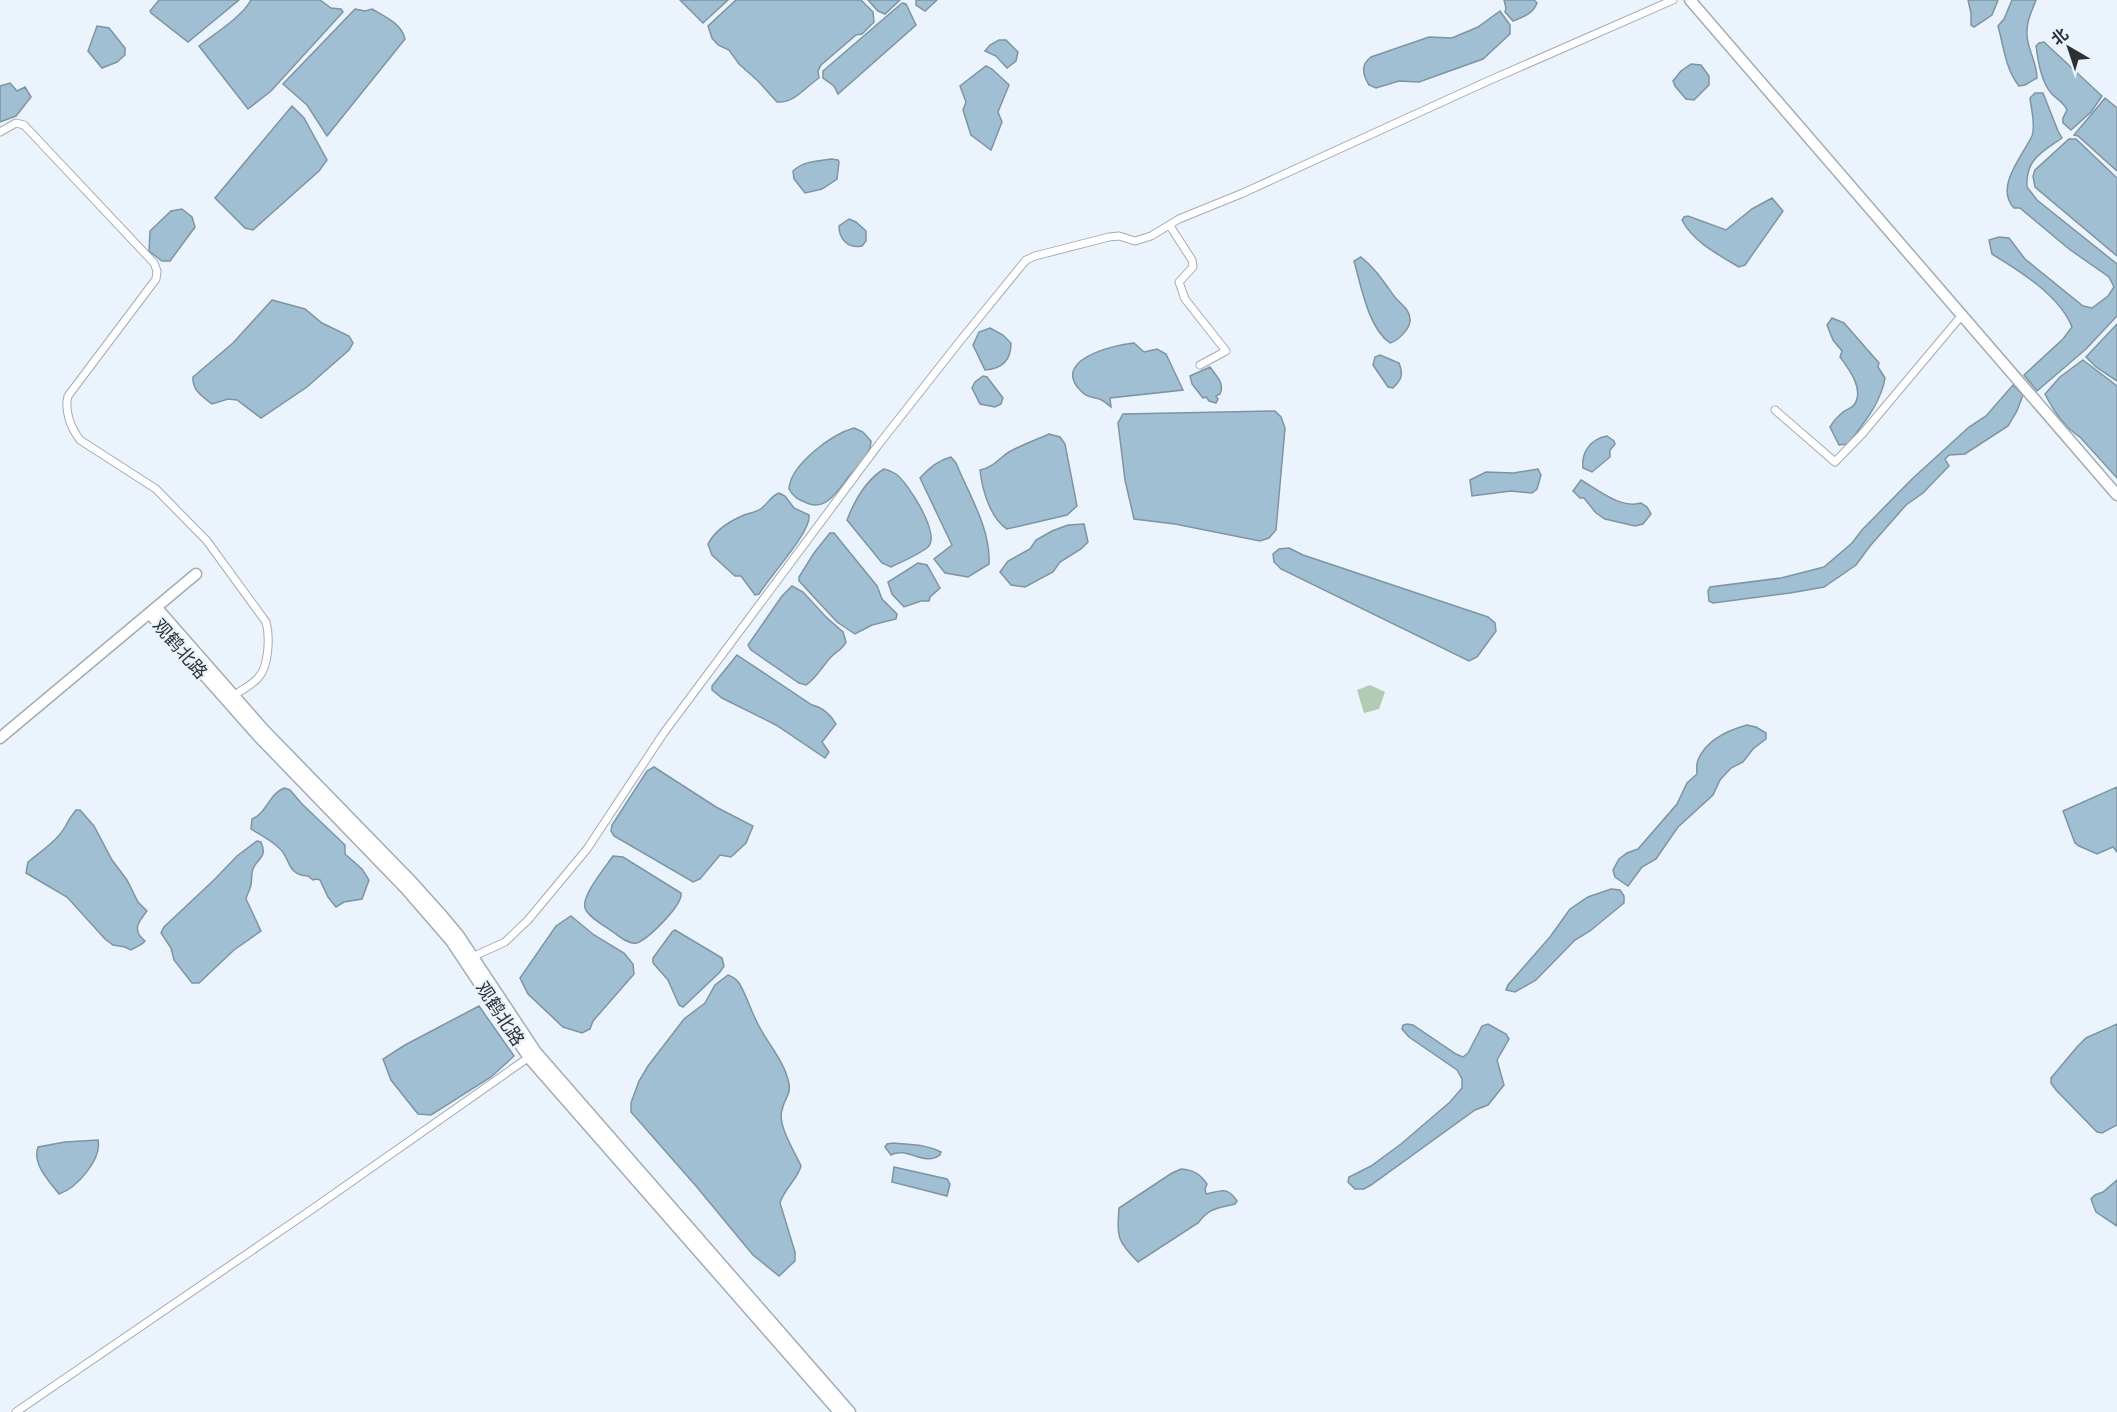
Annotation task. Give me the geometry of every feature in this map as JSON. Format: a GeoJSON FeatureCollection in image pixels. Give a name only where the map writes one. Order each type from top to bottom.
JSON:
{"type":"FeatureCollection","features":[{"type":"Feature","properties":{"kind":"street"},"geometry":{"type":"LineString","coordinates":[[469,958],[505,942],[528,920],[587,849],[663,734],[879,444],[1026,260],[1109,237],[1135,241],[1151,236],[1179,219],[1243,193],[1488,81],[1673,0]]}},
{"type":"Feature","properties":{"kind":"street"},"geometry":{"type":"LineString","coordinates":[[1690,0],[2117,495]]}},
{"type":"Feature","properties":{"kind":"street"},"geometry":{"type":"LineString","coordinates":[[0,132],[16,123],[24,125],[154,263],[157,271],[156,279],[68,396],[66,404],[74,432],[80,440],[156,489],[207,541],[266,622],[268,628],[265,664],[259,677],[230,698]]}},
{"type":"Feature","properties":{"kind":"street"},"geometry":{"type":"LineString","coordinates":[[1170,226],[1192,260],[1193,267],[1179,282],[1180,290],[1226,351],[1200,364]]}},
{"type":"Feature","properties":{"kind":"street"},"geometry":{"type":"LineString","coordinates":[[1775,410],[1834,462],[1863,433],[1962,315]]}},
{"type":"Feature","properties":{"kind":"street"},"geometry":{"type":"LineString","coordinates":[[0,738],[196,574]]}},
{"type":"Feature","properties":{"kind":"street","name":"观鹤北路"},"geometry":{"type":"LineString","coordinates":[[230,698],[157,608],[150,614],[230,698],[412,882],[459,936],[469,958],[532,1055],[839,1412]]}},
{"type":"Feature","properties":{"kind":"street"},"geometry":{"type":"LineString","coordinates":[[16,1412],[532,1055]]}},
{"type":"Feature","properties":{"kind":"street","name":"观鹤北路"},"geometry":{"type":"LineString","coordinates":[[532,1055],[850,1412]]}},
{"type":"Feature","properties":{"kind":"green space"},"geometry":{"type":"Polygon","coordinates":[[[1370,685],[1385,692],[1379,709],[1364,713],[1357,690],[1370,685]]]}},
{"type":"Feature","properties":{"kind":"water"},"geometry":{"type":"Polygon","coordinates":[[[159,0],[239,0],[188,42],[151,13],[150,11],[159,0]]]}},
{"type":"Feature","properties":{"kind":"water"},"geometry":{"type":"Polygon","coordinates":[[[251,0],[320,0],[331,8],[341,9],[343,12],[271,91],[248,109],[199,46],[235,19],[251,0]]]}},
{"type":"Feature","properties":{"kind":"water"},"geometry":{"type":"Polygon","coordinates":[[[680,0],[728,0],[703,23],[680,0]]]}},
{"type":"Feature","properties":{"kind":"water"},"geometry":{"type":"Polygon","coordinates":[[[736,0],[861,0],[873,12],[874,22],[821,65],[818,71],[819,78],[789,100],[777,102],[739,64],[729,50],[718,45],[712,38],[708,26],[736,0]]]}},
{"type":"Feature","properties":{"kind":"water"},"geometry":{"type":"Polygon","coordinates":[[[868,0],[900,0],[885,14],[878,11],[868,0]]]}},
{"type":"Feature","properties":{"kind":"water"},"geometry":{"type":"Polygon","coordinates":[[[916,0],[937,0],[925,11],[916,5],[916,0]]]}},
{"type":"Feature","properties":{"kind":"water"},"geometry":{"type":"Polygon","coordinates":[[[1504,0],[1534,0],[1537,3],[1530,12],[1513,21],[1505,12],[1504,0]]]}},
{"type":"Feature","properties":{"kind":"water"},"geometry":{"type":"Polygon","coordinates":[[[1968,0],[1998,0],[1992,15],[1974,27],[1971,25],[1968,0]]]}},
{"type":"Feature","properties":{"kind":"water"},"geometry":{"type":"Polygon","coordinates":[[[2012,0],[2036,0],[2027,30],[2027,40],[2037,78],[2019,86],[2008,65],[1998,26],[2004,19],[2012,0]]]}},
{"type":"Feature","properties":{"kind":"water"},"geometry":{"type":"Polygon","coordinates":[[[902,3],[906,4],[916,25],[838,94],[834,86],[823,78],[823,71],[902,3]]]}},
{"type":"Feature","properties":{"kind":"water"},"geometry":{"type":"Polygon","coordinates":[[[355,9],[365,11],[372,9],[392,21],[400,29],[405,39],[327,136],[307,105],[283,84],[355,9]]]}},
{"type":"Feature","properties":{"kind":"water"},"geometry":{"type":"Polygon","coordinates":[[[1500,11],[1510,25],[1510,34],[1483,59],[1419,82],[1399,81],[1376,88],[1369,85],[1364,74],[1364,67],[1371,57],[1429,37],[1452,38],[1478,27],[1500,11]]]}},
{"type":"Feature","properties":{"kind":"water"},"geometry":{"type":"Polygon","coordinates":[[[97,26],[109,28],[125,48],[125,55],[117,62],[102,68],[88,51],[97,26]]]}},
{"type":"Feature","properties":{"kind":"water"},"geometry":{"type":"Polygon","coordinates":[[[999,40],[1006,40],[1018,52],[1016,61],[1007,68],[996,56],[985,51],[999,40]]]}},
{"type":"Feature","properties":{"kind":"water"},"geometry":{"type":"Polygon","coordinates":[[[2044,42],[2102,96],[2091,112],[2071,130],[2063,123],[2066,107],[2051,93],[2042,77],[2036,46],[2044,42]]]}},
{"type":"Feature","properties":{"kind":"water"},"geometry":{"type":"Polygon","coordinates":[[[1691,64],[1701,65],[1709,76],[1709,85],[1694,100],[1686,99],[1673,81],[1691,64]]]}},
{"type":"Feature","properties":{"kind":"water"},"geometry":{"type":"Polygon","coordinates":[[[986,66],[1009,85],[998,112],[1002,122],[991,150],[971,135],[963,110],[966,102],[960,86],[986,66]]]}},
{"type":"Feature","properties":{"kind":"water"},"geometry":{"type":"Polygon","coordinates":[[[10,83],[17,91],[25,87],[31,97],[16,116],[0,122],[0,86],[10,83]]]}},
{"type":"Feature","properties":{"kind":"water"},"geometry":{"type":"Polygon","coordinates":[[[2035,93],[2043,93],[2062,138],[2032,163],[2027,178],[2027,187],[2037,200],[2117,264],[2117,316],[2086,349],[2037,391],[2024,375],[2063,339],[2072,327],[2049,295],[2026,276],[1992,254],[1989,240],[1999,237],[2009,238],[2025,259],[2083,306],[2092,308],[2108,296],[2114,287],[2109,277],[2069,249],[2020,208],[2014,208],[2009,200],[2007,191],[2012,171],[2033,132],[2030,98],[2035,93]]]}},
{"type":"Feature","properties":{"kind":"water"},"geometry":{"type":"Polygon","coordinates":[[[2105,98],[2117,108],[2117,171],[2078,136],[2074,135],[2105,98]]]}},
{"type":"Feature","properties":{"kind":"water"},"geometry":{"type":"Polygon","coordinates":[[[292,106],[304,118],[327,160],[319,171],[253,230],[245,228],[215,198],[292,106]]]}},
{"type":"Feature","properties":{"kind":"water"},"geometry":{"type":"Polygon","coordinates":[[[2069,139],[2076,139],[2117,178],[2117,256],[2035,187],[2033,176],[2035,170],[2069,139]]]}},
{"type":"Feature","properties":{"kind":"water"},"geometry":{"type":"Polygon","coordinates":[[[831,159],[839,162],[837,179],[822,189],[805,193],[794,179],[793,171],[806,163],[831,159]]]}},
{"type":"Feature","properties":{"kind":"water"},"geometry":{"type":"Polygon","coordinates":[[[1772,198],[1783,211],[1745,265],[1739,267],[1700,241],[1682,220],[1688,216],[1726,230],[1752,209],[1772,198]]]}},
{"type":"Feature","properties":{"kind":"water"},"geometry":{"type":"Polygon","coordinates":[[[182,209],[192,217],[195,227],[170,261],[162,261],[149,251],[150,231],[171,211],[182,209]]]}},
{"type":"Feature","properties":{"kind":"water"},"geometry":{"type":"Polygon","coordinates":[[[849,219],[866,231],[866,241],[862,246],[852,246],[845,242],[841,235],[839,226],[849,219]]]}},
{"type":"Feature","properties":{"kind":"water"},"geometry":{"type":"Polygon","coordinates":[[[1361,257],[1375,270],[1410,315],[1410,323],[1406,330],[1393,342],[1390,343],[1382,336],[1366,305],[1354,261],[1361,257]]]}},
{"type":"Feature","properties":{"kind":"water"},"geometry":{"type":"Polygon","coordinates":[[[272,300],[305,309],[322,323],[349,336],[353,343],[349,350],[307,387],[261,418],[237,400],[228,399],[212,404],[196,389],[193,377],[233,343],[272,300]]]}},
{"type":"Feature","properties":{"kind":"water"},"geometry":{"type":"Polygon","coordinates":[[[1832,318],[1844,323],[1879,363],[1878,367],[1885,378],[1880,396],[1865,421],[1848,444],[1839,445],[1830,427],[1840,415],[1854,405],[1858,393],[1848,367],[1840,357],[1842,351],[1833,340],[1827,325],[1832,318]]]}},
{"type":"Feature","properties":{"kind":"water"},"geometry":{"type":"Polygon","coordinates":[[[2117,324],[2117,381],[2086,357],[2117,324]]]}},
{"type":"Feature","properties":{"kind":"water"},"geometry":{"type":"Polygon","coordinates":[[[990,328],[1003,335],[1011,343],[1011,349],[1001,366],[985,370],[973,345],[979,332],[990,328]]]}},
{"type":"Feature","properties":{"kind":"water"},"geometry":{"type":"Polygon","coordinates":[[[1134,343],[1144,352],[1157,349],[1166,354],[1183,390],[1110,398],[1111,407],[1102,400],[1082,392],[1074,381],[1073,372],[1078,363],[1099,351],[1134,343]]]}},
{"type":"Feature","properties":{"kind":"water"},"geometry":{"type":"Polygon","coordinates":[[[1380,355],[1399,363],[1401,377],[1393,388],[1388,387],[1373,365],[1375,357],[1380,355]]]}},
{"type":"Feature","properties":{"kind":"water"},"geometry":{"type":"Polygon","coordinates":[[[2083,360],[2117,386],[2117,478],[2080,437],[2064,423],[2045,394],[2060,377],[2083,360]]]}},
{"type":"Feature","properties":{"kind":"water"},"geometry":{"type":"Polygon","coordinates":[[[1210,367],[1221,386],[1220,394],[1216,396],[1218,399],[1216,403],[1209,401],[1206,397],[1203,398],[1192,384],[1190,376],[1210,367]]]}},
{"type":"Feature","properties":{"kind":"water"},"geometry":{"type":"Polygon","coordinates":[[[983,376],[987,377],[1003,398],[1001,404],[995,407],[980,404],[972,388],[975,382],[983,376]]]}},
{"type":"Feature","properties":{"kind":"water"},"geometry":{"type":"Polygon","coordinates":[[[2013,385],[2023,395],[2008,426],[1965,454],[1949,455],[1945,459],[1949,466],[1923,493],[1906,505],[1856,565],[1824,587],[1713,603],[1709,601],[1710,587],[1781,578],[1824,567],[1852,543],[1912,479],[1969,427],[1986,416],[2013,385]]]}},
{"type":"Feature","properties":{"kind":"water"},"geometry":{"type":"Polygon","coordinates":[[[1275,411],[1281,417],[1285,428],[1276,530],[1269,538],[1260,541],[1175,524],[1134,519],[1125,480],[1118,423],[1123,414],[1275,411]]]}},
{"type":"Feature","properties":{"kind":"water"},"geometry":{"type":"Polygon","coordinates":[[[854,428],[863,432],[871,441],[869,451],[836,493],[826,502],[814,505],[794,496],[789,489],[796,470],[824,444],[854,428]]]}},
{"type":"Feature","properties":{"kind":"water"},"geometry":{"type":"Polygon","coordinates":[[[1049,434],[1060,437],[1065,444],[1077,506],[1067,515],[1007,529],[992,511],[985,494],[980,470],[992,465],[1014,449],[1049,434]]]}},
{"type":"Feature","properties":{"kind":"water"},"geometry":{"type":"Polygon","coordinates":[[[1607,436],[1615,444],[1610,450],[1610,457],[1592,472],[1583,468],[1588,447],[1596,440],[1607,436]]]}},
{"type":"Feature","properties":{"kind":"water"},"geometry":{"type":"Polygon","coordinates":[[[951,457],[956,463],[978,512],[989,551],[989,564],[968,577],[945,573],[934,559],[952,545],[920,478],[934,465],[951,457]]]}},
{"type":"Feature","properties":{"kind":"water"},"geometry":{"type":"Polygon","coordinates":[[[884,469],[896,474],[908,487],[927,521],[931,540],[925,550],[891,567],[882,563],[847,520],[861,492],[884,469]]]}},
{"type":"Feature","properties":{"kind":"water"},"geometry":{"type":"Polygon","coordinates":[[[1538,469],[1541,475],[1537,489],[1532,493],[1511,491],[1472,496],[1470,480],[1486,472],[1513,473],[1538,469]]]}},
{"type":"Feature","properties":{"kind":"water"},"geometry":{"type":"Polygon","coordinates":[[[1581,480],[1618,501],[1641,503],[1651,514],[1643,524],[1635,526],[1605,519],[1596,513],[1584,498],[1580,498],[1573,491],[1581,480]]]}},
{"type":"Feature","properties":{"kind":"water"},"geometry":{"type":"Polygon","coordinates":[[[779,493],[785,496],[794,508],[809,515],[808,522],[789,554],[759,594],[755,595],[741,576],[735,576],[712,555],[708,544],[723,527],[739,517],[760,509],[779,493]]]}},
{"type":"Feature","properties":{"kind":"water"},"geometry":{"type":"Polygon","coordinates":[[[1084,524],[1088,542],[1060,562],[1053,572],[1025,587],[1011,585],[1000,572],[1008,561],[1030,549],[1036,540],[1068,525],[1084,524]]]}},
{"type":"Feature","properties":{"kind":"water"},"geometry":{"type":"Polygon","coordinates":[[[830,533],[834,533],[877,586],[882,599],[897,614],[896,619],[872,625],[855,634],[837,622],[799,581],[799,577],[814,553],[830,533]]]}},
{"type":"Feature","properties":{"kind":"water"},"geometry":{"type":"Polygon","coordinates":[[[1289,548],[1303,555],[1488,617],[1495,623],[1496,631],[1477,657],[1469,661],[1281,569],[1274,562],[1273,554],[1279,549],[1289,548]]]}},
{"type":"Feature","properties":{"kind":"water"},"geometry":{"type":"Polygon","coordinates":[[[918,563],[927,565],[940,588],[930,597],[929,601],[921,601],[904,607],[892,594],[888,582],[918,563]]]}},
{"type":"Feature","properties":{"kind":"water"},"geometry":{"type":"Polygon","coordinates":[[[792,586],[803,592],[843,632],[846,642],[806,685],[799,683],[751,650],[748,645],[782,596],[792,586]]]}},
{"type":"Feature","properties":{"kind":"water"},"geometry":{"type":"Polygon","coordinates":[[[737,655],[832,718],[836,724],[822,742],[829,752],[825,758],[776,725],[722,698],[712,690],[712,686],[737,655]]]}},
{"type":"Feature","properties":{"kind":"water"},"geometry":{"type":"Polygon","coordinates":[[[1747,725],[1766,733],[1766,739],[1753,749],[1743,762],[1731,768],[1720,780],[1713,795],[1678,827],[1656,859],[1642,867],[1628,886],[1615,877],[1613,870],[1619,859],[1638,849],[1677,804],[1687,783],[1697,774],[1697,762],[1706,747],[1726,733],[1747,725]]]}},
{"type":"Feature","properties":{"kind":"water"},"geometry":{"type":"Polygon","coordinates":[[[654,767],[716,807],[753,826],[746,843],[731,857],[720,855],[700,879],[693,882],[614,836],[611,831],[612,825],[647,771],[654,767]]]}},
{"type":"Feature","properties":{"kind":"water"},"geometry":{"type":"Polygon","coordinates":[[[2117,787],[2117,852],[2113,847],[2097,854],[2079,846],[2075,843],[2063,811],[2117,787]]]}},
{"type":"Feature","properties":{"kind":"water"},"geometry":{"type":"Polygon","coordinates":[[[284,788],[290,790],[345,845],[345,854],[362,869],[369,880],[362,899],[344,902],[336,907],[320,880],[313,880],[296,873],[279,848],[251,829],[252,819],[284,788]]]}},
{"type":"Feature","properties":{"kind":"water"},"geometry":{"type":"Polygon","coordinates":[[[76,810],[80,810],[94,826],[138,902],[147,911],[137,929],[145,941],[131,950],[113,945],[67,897],[26,873],[28,862],[58,837],[76,810]]]}},
{"type":"Feature","properties":{"kind":"water"},"geometry":{"type":"Polygon","coordinates":[[[257,841],[261,842],[263,855],[253,869],[246,899],[261,931],[234,950],[199,983],[192,983],[174,960],[171,948],[161,933],[164,927],[237,856],[257,841]]]}},
{"type":"Feature","properties":{"kind":"water"},"geometry":{"type":"Polygon","coordinates":[[[613,856],[623,857],[681,893],[677,905],[664,921],[637,943],[621,938],[593,918],[585,908],[587,896],[613,856]]]}},
{"type":"Feature","properties":{"kind":"water"},"geometry":{"type":"Polygon","coordinates":[[[1611,889],[1620,890],[1624,896],[1624,903],[1590,931],[1575,940],[1536,980],[1515,992],[1506,990],[1570,909],[1588,897],[1611,889]]]}},
{"type":"Feature","properties":{"kind":"water"},"geometry":{"type":"Polygon","coordinates":[[[571,916],[594,935],[624,953],[633,964],[634,974],[593,1021],[590,1029],[582,1033],[563,1027],[528,994],[520,978],[556,926],[571,916]]]}},
{"type":"Feature","properties":{"kind":"water"},"geometry":{"type":"Polygon","coordinates":[[[675,930],[722,958],[724,966],[683,1007],[679,1005],[668,980],[653,963],[653,958],[675,930]]]}},
{"type":"Feature","properties":{"kind":"water"},"geometry":{"type":"Polygon","coordinates":[[[728,975],[736,979],[742,988],[756,1021],[784,1068],[789,1084],[789,1091],[782,1110],[782,1123],[801,1166],[780,1203],[795,1252],[795,1261],[779,1276],[753,1255],[631,1112],[631,1103],[639,1081],[648,1066],[684,1019],[705,1003],[715,985],[728,975]]]}},
{"type":"Feature","properties":{"kind":"water"},"geometry":{"type":"Polygon","coordinates":[[[479,1006],[514,1056],[491,1077],[431,1115],[418,1114],[391,1080],[383,1059],[479,1006]]]}},
{"type":"Feature","properties":{"kind":"water"},"geometry":{"type":"Polygon","coordinates":[[[1488,1024],[1506,1034],[1509,1039],[1497,1060],[1504,1085],[1488,1105],[1475,1110],[1371,1185],[1364,1189],[1355,1189],[1348,1182],[1349,1177],[1371,1166],[1401,1144],[1450,1102],[1462,1088],[1462,1079],[1457,1070],[1409,1037],[1402,1029],[1403,1025],[1413,1025],[1463,1057],[1468,1053],[1482,1026],[1488,1024]]]}},
{"type":"Feature","properties":{"kind":"water"},"geometry":{"type":"Polygon","coordinates":[[[2117,1024],[2117,1125],[2102,1133],[2097,1132],[2056,1090],[2051,1083],[2051,1078],[2086,1038],[2117,1024]]]}},
{"type":"Feature","properties":{"kind":"water"},"geometry":{"type":"Polygon","coordinates":[[[98,1140],[96,1156],[87,1172],[73,1186],[59,1194],[39,1166],[38,1147],[65,1142],[98,1140]]]}},
{"type":"Feature","properties":{"kind":"water"},"geometry":{"type":"Polygon","coordinates":[[[893,1143],[924,1146],[941,1152],[940,1155],[928,1159],[903,1153],[891,1155],[885,1147],[893,1143]]]}},
{"type":"Feature","properties":{"kind":"water"},"geometry":{"type":"Polygon","coordinates":[[[894,1167],[947,1179],[950,1184],[947,1196],[892,1182],[894,1167]]]}},
{"type":"Feature","properties":{"kind":"water"},"geometry":{"type":"Polygon","coordinates":[[[1181,1169],[1196,1173],[1202,1178],[1207,1184],[1206,1194],[1227,1191],[1237,1201],[1235,1204],[1210,1211],[1198,1223],[1138,1262],[1120,1238],[1119,1208],[1181,1169]]]}},
{"type":"Feature","properties":{"kind":"water"},"geometry":{"type":"Polygon","coordinates":[[[2117,1180],[2117,1226],[2096,1212],[2091,1199],[2117,1180]]]}}]}
